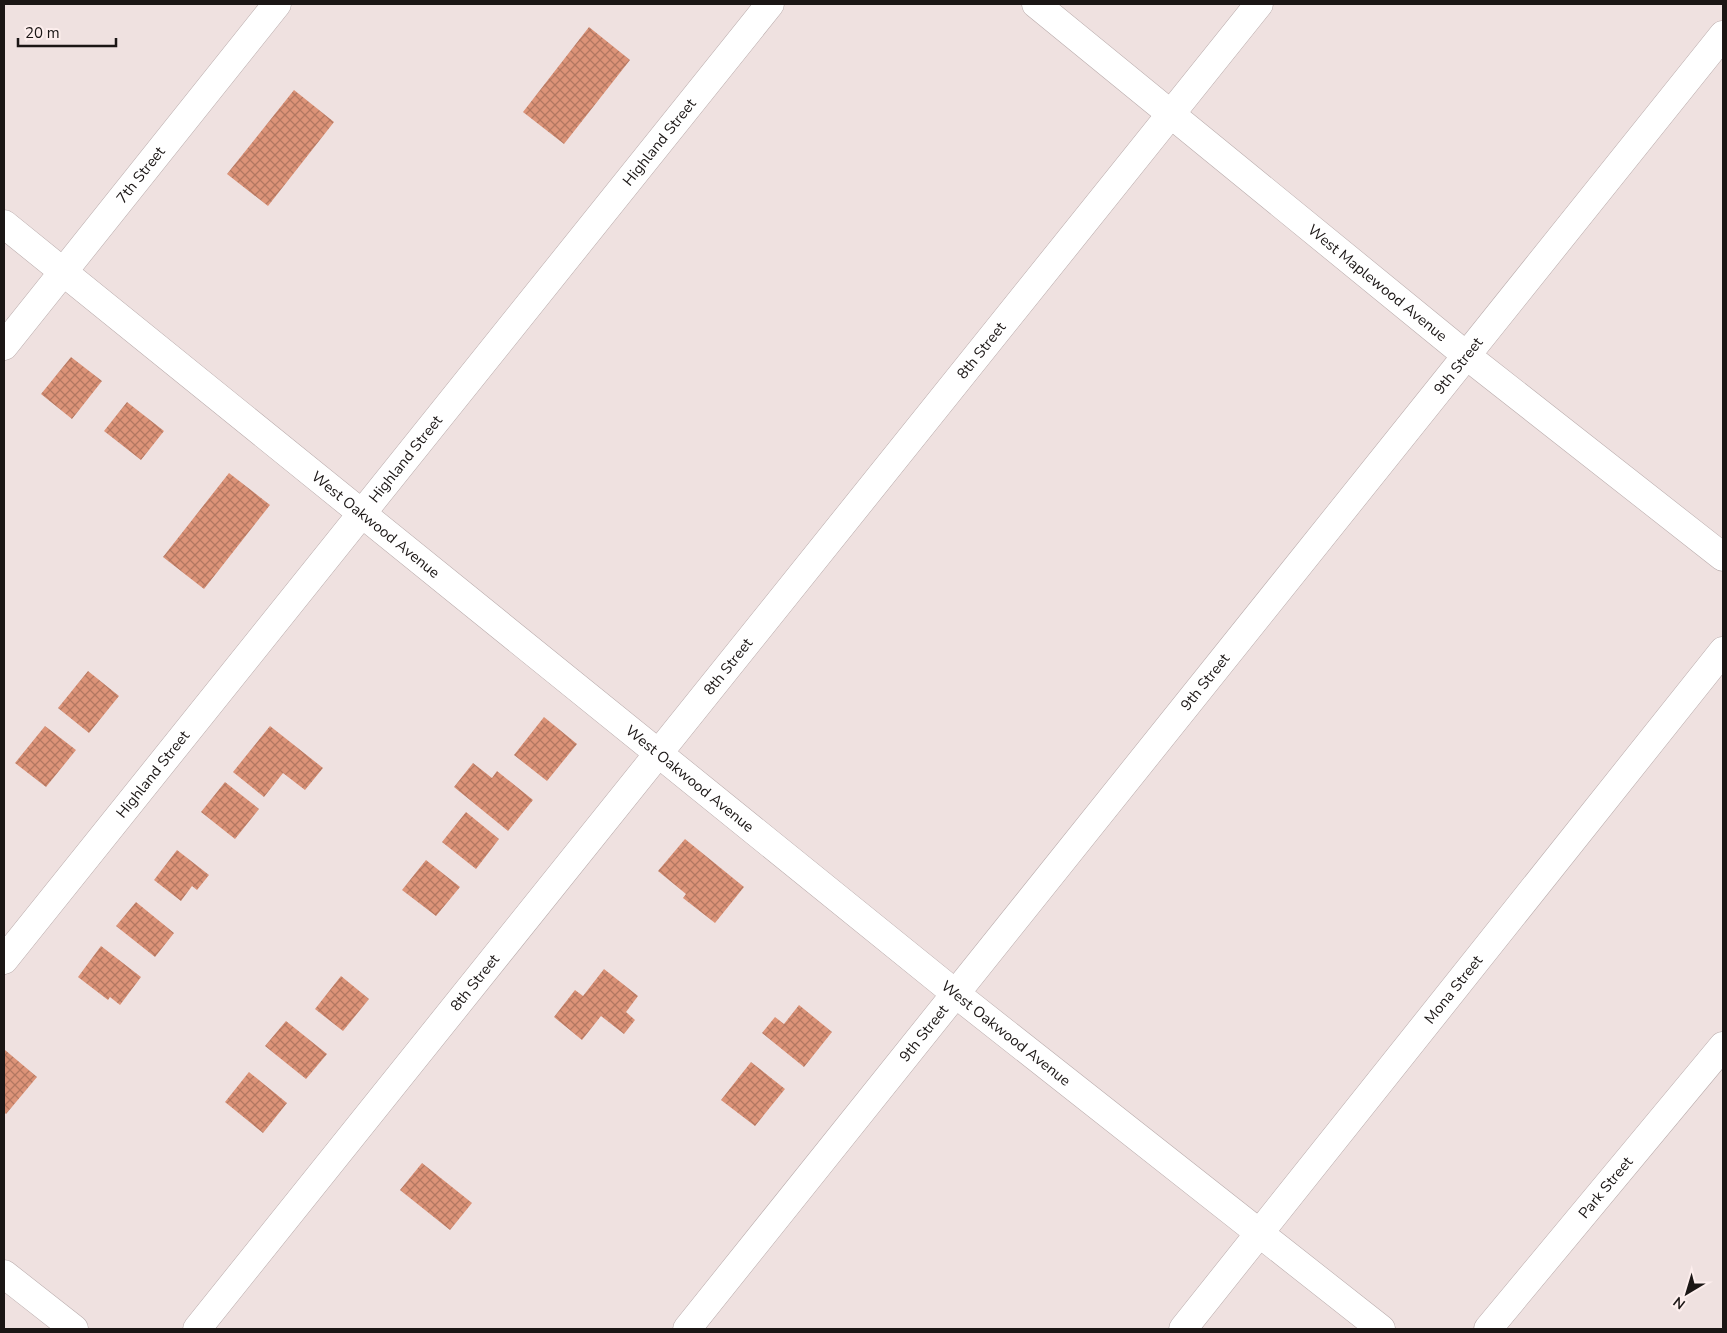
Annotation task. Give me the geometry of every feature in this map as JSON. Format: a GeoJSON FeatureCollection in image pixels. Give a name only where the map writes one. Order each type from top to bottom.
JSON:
{"type":"FeatureCollection","features":[{"type":"Feature","properties":{"kind":"street","name":"7th Street"},"geometry":{"type":"LineString","coordinates":[[4,346],[277,4]]}},
{"type":"Feature","properties":{"kind":"street","name":"Highland Street"},"geometry":{"type":"LineString","coordinates":[[4,960],[770,4]]}},
{"type":"Feature","properties":{"kind":"street","name":"West Maplewood Avenue"},"geometry":{"type":"LineString","coordinates":[[1036,4],[1467,356],[1723,556]]}},
{"type":"Feature","properties":{"kind":"street","name":"8th Street"},"geometry":{"type":"LineString","coordinates":[[197,1329],[1259,4]]}},
{"type":"Feature","properties":{"kind":"street","name":"9th Street"},"geometry":{"type":"LineString","coordinates":[[687,1329],[1723,35]]}},
{"type":"Feature","properties":{"kind":"street","name":"West Oakwood Avenue"},"geometry":{"type":"LineString","coordinates":[[4,224],[956,994],[1381,1329]]}},
{"type":"Feature","properties":{"kind":"street","name":"Mona Street"},"geometry":{"type":"LineString","coordinates":[[1183,1329],[1723,651]]}},
{"type":"Feature","properties":{"kind":"street","name":"Park Street"},"geometry":{"type":"LineString","coordinates":[[1488,1329],[1723,1046]]}},
{"type":"Feature","properties":{"kind":"street"},"geometry":{"type":"LineString","coordinates":[[4,1274],[74,1329]]}},
{"type":"Feature","properties":{"kind":"building"},"geometry":{"type":"Polygon","coordinates":[[[589,27],[630,60],[564,144],[523,112],[589,27]]]}},
{"type":"Feature","properties":{"kind":"building"},"geometry":{"type":"Polygon","coordinates":[[[294,90],[334,122],[268,206],[227,174],[294,90]]]}},
{"type":"Feature","properties":{"kind":"building"},"geometry":{"type":"Polygon","coordinates":[[[71,357],[102,381],[72,419],[41,394],[71,357]]]}},
{"type":"Feature","properties":{"kind":"building"},"geometry":{"type":"Polygon","coordinates":[[[127,402],[164,431],[141,460],[104,431],[127,402]]]}},
{"type":"Feature","properties":{"kind":"building"},"geometry":{"type":"Polygon","coordinates":[[[229,473],[270,505],[204,589],[163,557],[229,473]]]}},
{"type":"Feature","properties":{"kind":"building"},"geometry":{"type":"Polygon","coordinates":[[[88,671],[119,696],[89,733],[58,708],[88,671]]]}},
{"type":"Feature","properties":{"kind":"building"},"geometry":{"type":"Polygon","coordinates":[[[544,717],[577,744],[547,781],[514,755],[544,717]]]}},
{"type":"Feature","properties":{"kind":"building"},"geometry":{"type":"Polygon","coordinates":[[[45,726],[76,750],[46,787],[15,763],[45,726]]]}},
{"type":"Feature","properties":{"kind":"building"},"geometry":{"type":"Polygon","coordinates":[[[270,726],[323,768],[305,790],[283,773],[264,797],[233,772],[270,726]]]}},
{"type":"Feature","properties":{"kind":"building"},"geometry":{"type":"Polygon","coordinates":[[[473,763],[492,778],[497,771],[533,800],[508,831],[454,787],[473,763]]]}},
{"type":"Feature","properties":{"kind":"building"},"geometry":{"type":"Polygon","coordinates":[[[225,782],[259,809],[235,839],[201,812],[225,782]]]}},
{"type":"Feature","properties":{"kind":"building"},"geometry":{"type":"Polygon","coordinates":[[[466,812],[499,839],[476,869],[442,842],[466,812]]]}},
{"type":"Feature","properties":{"kind":"building"},"geometry":{"type":"Polygon","coordinates":[[[685,839],[744,887],[715,923],[683,898],[686,894],[658,871],[685,839]]]}},
{"type":"Feature","properties":{"kind":"building"},"geometry":{"type":"Polygon","coordinates":[[[177,850],[209,875],[197,890],[192,886],[181,901],[154,880],[177,850]]]}},
{"type":"Feature","properties":{"kind":"building"},"geometry":{"type":"Polygon","coordinates":[[[426,860],[460,887],[436,916],[402,890],[426,860]]]}},
{"type":"Feature","properties":{"kind":"building"},"geometry":{"type":"Polygon","coordinates":[[[136,902],[174,933],[155,957],[116,926],[136,902]]]}},
{"type":"Feature","properties":{"kind":"building"},"geometry":{"type":"Polygon","coordinates":[[[101,946],[141,977],[120,1005],[110,997],[108,1000],[78,977],[101,946]]]}},
{"type":"Feature","properties":{"kind":"building"},"geometry":{"type":"Polygon","coordinates":[[[604,969],[638,996],[626,1012],[635,1020],[624,1034],[601,1016],[582,1040],[554,1017],[575,990],[583,996],[604,969]]]}},
{"type":"Feature","properties":{"kind":"building"},"geometry":{"type":"Polygon","coordinates":[[[341,976],[369,999],[343,1031],[315,1009],[341,976]]]}},
{"type":"Feature","properties":{"kind":"building"},"geometry":{"type":"Polygon","coordinates":[[[799,1005],[832,1032],[804,1067],[762,1033],[775,1017],[784,1024],[799,1005]]]}},
{"type":"Feature","properties":{"kind":"building"},"geometry":{"type":"Polygon","coordinates":[[[286,1021],[327,1054],[306,1079],[265,1046],[286,1021]]]}},
{"type":"Feature","properties":{"kind":"building"},"geometry":{"type":"Polygon","coordinates":[[[5,1050],[37,1077],[6,1114],[4,1112],[5,1050]]]}},
{"type":"Feature","properties":{"kind":"building"},"geometry":{"type":"Polygon","coordinates":[[[751,1062],[785,1089],[755,1126],[721,1100],[751,1062]]]}},
{"type":"Feature","properties":{"kind":"building"},"geometry":{"type":"Polygon","coordinates":[[[249,1072],[287,1103],[263,1133],[225,1102],[249,1072]]]}},
{"type":"Feature","properties":{"kind":"building"},"geometry":{"type":"Polygon","coordinates":[[[422,1163],[472,1203],[450,1230],[400,1190],[422,1163]]]}}]}
